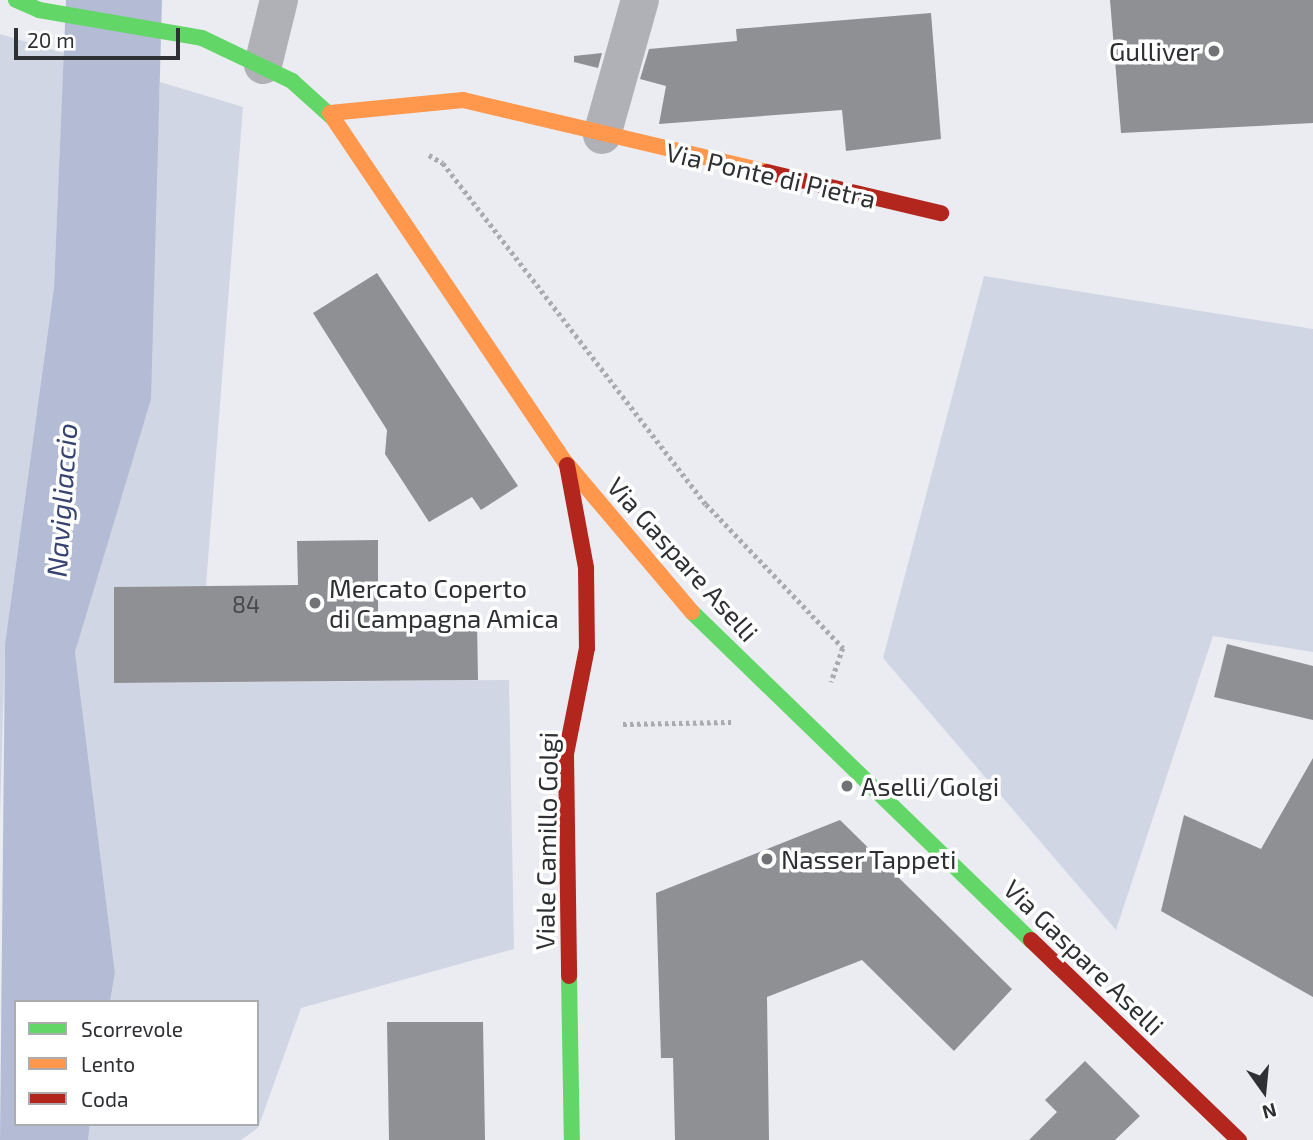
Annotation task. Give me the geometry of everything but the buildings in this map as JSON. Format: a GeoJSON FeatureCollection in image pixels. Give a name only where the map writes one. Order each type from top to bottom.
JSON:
{"type":"FeatureCollection","features":[{"type":"Feature","properties":{"kind":"street","name":"Via Gaspare Aselli"},"geometry":{"type":"LineString","coordinates":[[16,0],[39,10],[202,38],[263,65],[330,113],[566,463],[701,623],[1239,1140]]}},
{"type":"Feature","properties":{"kind":"street"},"geometry":{"type":"LineString","coordinates":[[263,65],[279,0]]}},
{"type":"Feature","properties":{"kind":"street"},"geometry":{"type":"LineString","coordinates":[[601,135],[640,0]]}},
{"type":"Feature","properties":{"kind":"street","name":"Via Ponte di Pietra"},"geometry":{"type":"LineString","coordinates":[[330,113],[463,100],[601,135],[941,213]]}},
{"type":"Feature","properties":{"kind":"street","name":"Viale Camillo Golgi"},"geometry":{"type":"LineString","coordinates":[[566,463],[586,568],[587,648],[566,754],[572,1140]]}},
{"type":"Feature","properties":{"kind":"path"},"geometry":{"type":"LineString","coordinates":[[429,155],[443,163],[706,504],[843,648],[830,682]]}},
{"type":"Feature","properties":{"kind":"path"},"geometry":{"type":"LineString","coordinates":[[623,724],[746,721]]}},
{"type":"Feature","properties":{"kind":"shaded area"},"geometry":{"type":"Polygon","coordinates":[[[0,34],[64,53],[54,287],[5,644],[0,818],[0,34]]]}},
{"type":"Feature","properties":{"kind":"shaded area"},"geometry":{"type":"Polygon","coordinates":[[[160,82],[243,107],[206,586],[114,587],[114,683],[509,680],[514,949],[301,1008],[259,1125],[259,1000],[110,1000],[115,973],[75,652],[98,565],[155,195],[160,82]]]}},
{"type":"Feature","properties":{"kind":"shaded area"},"geometry":{"type":"Polygon","coordinates":[[[984,276],[1313,329],[1313,652],[1213,636],[1116,930],[883,658],[984,276]]]}},
{"type":"Feature","properties":{"kind":"shaded area"},"geometry":{"type":"Polygon","coordinates":[[[90,1126],[259,1126],[241,1140],[88,1140],[90,1126]]]}},
{"type":"Feature","properties":{"kind":"water","name":"Navigliaccio"},"geometry":{"type":"Polygon","coordinates":[[[66,0],[162,0],[151,399],[75,652],[115,973],[110,1000],[14,1000],[14,1126],[90,1126],[88,1140],[0,1140],[5,644],[54,287],[66,0]]]}},
{"type":"Feature","properties":{"kind":"traffic: fast"},"geometry":{"type":"LineString","coordinates":[[16,0],[39,10],[202,38],[292,81],[333,118]]}},
{"type":"Feature","properties":{"kind":"traffic: fast"},"geometry":{"type":"LineString","coordinates":[[692,612],[1031,940]]}},
{"type":"Feature","properties":{"kind":"traffic: fast"},"geometry":{"type":"LineString","coordinates":[[569,976],[572,1140]]}},
{"type":"Feature","properties":{"kind":"traffic: slow"},"geometry":{"type":"LineString","coordinates":[[330,113],[463,100],[767,172]]}},
{"type":"Feature","properties":{"kind":"traffic: slow"},"geometry":{"type":"LineString","coordinates":[[333,118],[566,463],[692,612]]}},
{"type":"Feature","properties":{"kind":"traffic: jam"},"geometry":{"type":"LineString","coordinates":[[767,172],[941,213]]}},
{"type":"Feature","properties":{"kind":"traffic: jam"},"geometry":{"type":"LineString","coordinates":[[567,465],[586,568],[587,648],[566,754],[569,976]]}},
{"type":"Feature","properties":{"kind":"traffic: jam"},"geometry":{"type":"LineString","coordinates":[[1031,940],[1239,1140]]}},
{"type":"Feature","properties":{"kind":"place","name":"Gulliver"},"geometry":{"type":"Point","coordinates":[1214,51]}},
{"type":"Feature","properties":{"kind":"place","name":"Mercato Coperto di Campagna Amica"},"geometry":{"type":"Point","coordinates":[315,603]}},
{"type":"Feature","properties":{"kind":"place","name":"Aselli/Golgi"},"geometry":{"type":"Point","coordinates":[847,786]}},
{"type":"Feature","properties":{"kind":"place","name":"Nasser Tappeti"},"geometry":{"type":"Point","coordinates":[767,859]}}]}
